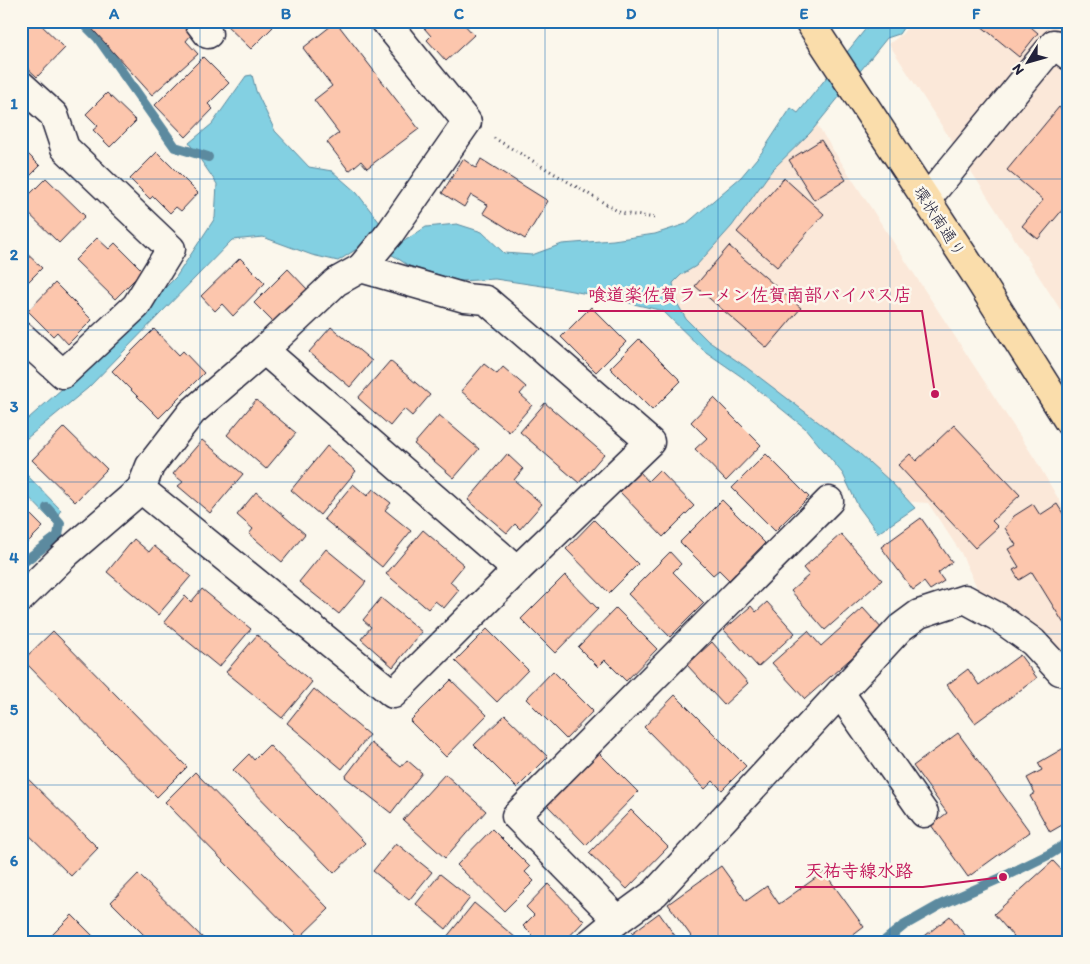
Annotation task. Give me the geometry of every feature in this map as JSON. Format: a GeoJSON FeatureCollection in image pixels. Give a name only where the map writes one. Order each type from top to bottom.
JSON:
{"type":"FeatureCollection","features":[{"type":"Feature","properties":{"kind":"highway","name":"環状南通り"},"geometry":{"type":"LineString","coordinates":[[809,21],[978,278],[1069,422]]}},
{"type":"Feature","properties":{"kind":"street"},"geometry":{"type":"LineString","coordinates":[[21,598],[67,553],[141,489],[150,466],[192,412],[264,350],[336,282],[375,251],[467,122],[385,21]]}},
{"type":"Feature","properties":{"kind":"street"},"geometry":{"type":"LineString","coordinates":[[926,200],[1054,44],[1069,56]]}},
{"type":"Feature","properties":{"kind":"street"},"geometry":{"type":"LineString","coordinates":[[21,85],[54,115],[65,148],[171,249],[136,306],[63,374],[21,336]]}},
{"type":"Feature","properties":{"kind":"street"},"geometry":{"type":"LineString","coordinates":[[141,489],[393,694],[650,442],[486,300],[465,298],[375,251]]}},
{"type":"Feature","properties":{"kind":"street"},"geometry":{"type":"LineString","coordinates":[[264,350],[518,570]]}},
{"type":"Feature","properties":{"kind":"street"},"geometry":{"type":"LineString","coordinates":[[618,920],[516,816],[830,501]]}},
{"type":"Feature","properties":{"kind":"street"},"geometry":{"type":"LineString","coordinates":[[590,943],[655,893],[900,628],[919,614],[965,599],[998,617],[1033,642],[1066,676]]}},
{"type":"Feature","properties":{"kind":"street"},"geometry":{"type":"LineString","coordinates":[[840,694],[924,813]]}},
{"type":"Feature","properties":{"kind":"path"},"geometry":{"type":"LineString","coordinates":[[467,122],[621,213],[656,218]]}},
{"type":"Feature","properties":{"kind":"shaded area"},"geometry":{"type":"Polygon","coordinates":[[[912,21],[1069,21],[1069,323],[889,44],[902,34],[912,21]]]}},
{"type":"Feature","properties":{"kind":"shaded area"},"geometry":{"type":"Polygon","coordinates":[[[811,116],[1035,459],[1069,517],[1069,664],[980,594],[961,553],[928,503],[900,501],[703,344],[646,282],[811,116]]]}},
{"type":"Feature","properties":{"kind":"water"},"geometry":{"type":"Polygon","coordinates":[[[872,21],[908,21],[899,34],[887,38],[810,133],[772,170],[732,226],[696,266],[681,275],[673,283],[676,301],[686,319],[708,341],[746,367],[859,453],[891,482],[915,508],[878,533],[858,506],[843,474],[805,428],[742,377],[703,350],[663,311],[609,298],[495,279],[459,281],[409,266],[394,256],[366,243],[338,261],[312,255],[263,237],[232,240],[88,388],[21,443],[21,425],[80,373],[176,277],[215,218],[217,184],[189,143],[212,124],[246,76],[252,75],[256,91],[275,131],[309,167],[332,171],[357,193],[380,223],[377,236],[398,245],[426,227],[457,224],[482,232],[504,253],[532,255],[562,244],[655,234],[686,224],[741,177],[762,152],[791,108],[798,113],[872,21]]]}},
{"type":"Feature","properties":{"kind":"water"},"geometry":{"type":"Polygon","coordinates":[[[21,469],[61,510],[53,522],[21,489],[21,469]]]}},
{"type":"Feature","properties":{"kind":"building"},"geometry":{"type":"Polygon","coordinates":[[[21,21],[37,21],[65,48],[37,77],[21,62],[21,21]]]}},
{"type":"Feature","properties":{"kind":"building"},"geometry":{"type":"Polygon","coordinates":[[[89,21],[179,21],[191,35],[186,41],[198,54],[152,95],[87,23],[89,21]]]}},
{"type":"Feature","properties":{"kind":"building"},"geometry":{"type":"Polygon","coordinates":[[[222,21],[267,21],[273,27],[251,49],[222,21]]]}},
{"type":"Feature","properties":{"kind":"building"},"geometry":{"type":"Polygon","coordinates":[[[418,21],[461,21],[474,35],[446,61],[427,40],[431,36],[418,21]]]}},
{"type":"Feature","properties":{"kind":"building"},"geometry":{"type":"Polygon","coordinates":[[[975,21],[1025,21],[1038,33],[1019,57],[975,21]]]}},
{"type":"Feature","properties":{"kind":"building"},"geometry":{"type":"Polygon","coordinates":[[[336,22],[419,129],[367,168],[361,161],[349,171],[327,142],[339,133],[314,100],[332,86],[303,48],[336,22]]]}},
{"type":"Feature","properties":{"kind":"building"},"geometry":{"type":"Polygon","coordinates":[[[203,57],[229,83],[208,104],[213,109],[186,137],[155,105],[203,57]]]}},
{"type":"Feature","properties":{"kind":"building"},"geometry":{"type":"Polygon","coordinates":[[[107,93],[136,121],[110,147],[93,130],[98,126],[86,114],[107,93]]]}},
{"type":"Feature","properties":{"kind":"building"},"geometry":{"type":"Polygon","coordinates":[[[1059,107],[1069,115],[1069,202],[1038,239],[1022,226],[1043,200],[1007,170],[1059,107]]]}},
{"type":"Feature","properties":{"kind":"building"},"geometry":{"type":"Polygon","coordinates":[[[821,140],[846,180],[814,200],[789,160],[821,140]]]}},
{"type":"Feature","properties":{"kind":"building"},"geometry":{"type":"Polygon","coordinates":[[[21,147],[40,166],[21,185],[21,147]]]}},
{"type":"Feature","properties":{"kind":"building"},"geometry":{"type":"Polygon","coordinates":[[[157,152],[198,193],[181,211],[176,207],[170,213],[153,196],[150,199],[130,179],[157,152]]]}},
{"type":"Feature","properties":{"kind":"building"},"geometry":{"type":"Polygon","coordinates":[[[463,159],[476,168],[481,159],[548,201],[525,239],[483,213],[488,205],[471,195],[464,207],[442,193],[463,159]]]}},
{"type":"Feature","properties":{"kind":"building"},"geometry":{"type":"Polygon","coordinates":[[[46,178],[85,216],[59,243],[21,206],[21,203],[46,178]]]}},
{"type":"Feature","properties":{"kind":"building"},"geometry":{"type":"Polygon","coordinates":[[[784,178],[824,214],[777,267],[737,232],[784,178]]]}},
{"type":"Feature","properties":{"kind":"building"},"geometry":{"type":"Polygon","coordinates":[[[97,238],[109,249],[115,243],[143,271],[115,299],[75,260],[97,238]]]}},
{"type":"Feature","properties":{"kind":"building"},"geometry":{"type":"Polygon","coordinates":[[[729,246],[801,308],[767,348],[695,286],[729,246]]]}},
{"type":"Feature","properties":{"kind":"building"},"geometry":{"type":"Polygon","coordinates":[[[21,248],[42,268],[21,289],[21,248]]]}},
{"type":"Feature","properties":{"kind":"building"},"geometry":{"type":"Polygon","coordinates":[[[240,258],[265,283],[233,316],[222,304],[215,311],[201,296],[240,258]]]}},
{"type":"Feature","properties":{"kind":"building"},"geometry":{"type":"Polygon","coordinates":[[[288,269],[308,290],[275,324],[254,303],[288,269]]]}},
{"type":"Feature","properties":{"kind":"building"},"geometry":{"type":"Polygon","coordinates":[[[55,283],[92,320],[68,344],[57,332],[53,336],[28,311],[55,283]]]}},
{"type":"Feature","properties":{"kind":"building"},"geometry":{"type":"Polygon","coordinates":[[[591,307],[626,342],[596,372],[561,337],[591,307]]]}},
{"type":"Feature","properties":{"kind":"building"},"geometry":{"type":"Polygon","coordinates":[[[331,327],[372,361],[350,387],[309,352],[331,327]]]}},
{"type":"Feature","properties":{"kind":"building"},"geometry":{"type":"Polygon","coordinates":[[[154,329],[179,355],[183,351],[204,373],[159,418],[112,371],[154,329]]]}},
{"type":"Feature","properties":{"kind":"building"},"geometry":{"type":"Polygon","coordinates":[[[639,339],[681,381],[652,410],[610,368],[639,339]]]}},
{"type":"Feature","properties":{"kind":"building"},"geometry":{"type":"Polygon","coordinates":[[[390,361],[430,395],[412,416],[404,409],[390,426],[358,398],[390,361]]]}},
{"type":"Feature","properties":{"kind":"building"},"geometry":{"type":"Polygon","coordinates":[[[484,364],[497,374],[503,367],[526,387],[520,394],[532,405],[509,432],[461,391],[484,364]]]}},
{"type":"Feature","properties":{"kind":"building"},"geometry":{"type":"Polygon","coordinates":[[[714,398],[761,445],[726,481],[695,449],[707,438],[691,422],[714,398]]]}},
{"type":"Feature","properties":{"kind":"building"},"geometry":{"type":"Polygon","coordinates":[[[256,400],[296,433],[266,469],[227,435],[256,400]]]}},
{"type":"Feature","properties":{"kind":"building"},"geometry":{"type":"Polygon","coordinates":[[[545,403],[604,454],[579,483],[520,432],[545,403]]]}},
{"type":"Feature","properties":{"kind":"building"},"geometry":{"type":"Polygon","coordinates":[[[439,415],[479,449],[454,478],[414,444],[439,415]]]}},
{"type":"Feature","properties":{"kind":"building"},"geometry":{"type":"Polygon","coordinates":[[[954,425],[1020,495],[992,521],[998,527],[975,548],[898,465],[910,454],[916,461],[954,425]]]}},
{"type":"Feature","properties":{"kind":"building"},"geometry":{"type":"Polygon","coordinates":[[[64,427],[107,469],[75,502],[32,460],[64,427]]]}},
{"type":"Feature","properties":{"kind":"building"},"geometry":{"type":"Polygon","coordinates":[[[202,440],[243,474],[210,513],[178,486],[183,482],[173,474],[202,440]]]}},
{"type":"Feature","properties":{"kind":"building"},"geometry":{"type":"Polygon","coordinates":[[[327,446],[356,471],[320,515],[291,490],[327,446]]]}},
{"type":"Feature","properties":{"kind":"building"},"geometry":{"type":"Polygon","coordinates":[[[507,454],[523,469],[514,480],[542,504],[520,529],[515,524],[507,533],[468,500],[507,454]]]}},
{"type":"Feature","properties":{"kind":"building"},"geometry":{"type":"Polygon","coordinates":[[[766,454],[809,497],[775,531],[732,488],[766,454]]]}},
{"type":"Feature","properties":{"kind":"building"},"geometry":{"type":"Polygon","coordinates":[[[659,470],[694,506],[663,537],[620,492],[640,472],[648,481],[659,470]]]}},
{"type":"Feature","properties":{"kind":"building"},"geometry":{"type":"Polygon","coordinates":[[[353,484],[367,496],[373,489],[391,503],[385,510],[411,531],[382,567],[324,519],[353,484]]]}},
{"type":"Feature","properties":{"kind":"building"},"geometry":{"type":"Polygon","coordinates":[[[256,492],[305,534],[282,562],[249,534],[253,529],[237,515],[256,492]]]}},
{"type":"Feature","properties":{"kind":"building"},"geometry":{"type":"Polygon","coordinates":[[[722,500],[765,543],[729,580],[719,570],[713,575],[680,542],[722,500]]]}},
{"type":"Feature","properties":{"kind":"building"},"geometry":{"type":"Polygon","coordinates":[[[1033,504],[1040,515],[1057,504],[1069,523],[1069,632],[1032,572],[1019,580],[1013,570],[1019,567],[1008,549],[1016,545],[1005,528],[1014,516],[1033,504]]]}},
{"type":"Feature","properties":{"kind":"building"},"geometry":{"type":"Polygon","coordinates":[[[21,505],[43,527],[21,549],[21,505]]]}},
{"type":"Feature","properties":{"kind":"building"},"geometry":{"type":"Polygon","coordinates":[[[921,518],[952,562],[938,573],[944,581],[930,590],[924,582],[913,590],[881,547],[921,518]]]}},
{"type":"Feature","properties":{"kind":"building"},"geometry":{"type":"Polygon","coordinates":[[[594,520],[638,564],[609,593],[566,549],[594,520]]]}},
{"type":"Feature","properties":{"kind":"building"},"geometry":{"type":"Polygon","coordinates":[[[423,530],[464,565],[450,582],[459,590],[444,608],[435,601],[428,609],[386,574],[423,530]]]}},
{"type":"Feature","properties":{"kind":"building"},"geometry":{"type":"Polygon","coordinates":[[[841,534],[882,580],[825,630],[791,591],[809,575],[803,568],[841,534]]]}},
{"type":"Feature","properties":{"kind":"building"},"geometry":{"type":"Polygon","coordinates":[[[134,539],[149,552],[154,546],[191,576],[158,615],[107,572],[134,539]]]}},
{"type":"Feature","properties":{"kind":"building"},"geometry":{"type":"Polygon","coordinates":[[[326,549],[366,582],[339,614],[299,582],[326,549]]]}},
{"type":"Feature","properties":{"kind":"building"},"geometry":{"type":"Polygon","coordinates":[[[670,552],[681,564],[673,572],[704,603],[670,637],[628,594],[670,552]]]}},
{"type":"Feature","properties":{"kind":"building"},"geometry":{"type":"Polygon","coordinates":[[[565,575],[598,609],[555,653],[521,619],[565,575]]]}},
{"type":"Feature","properties":{"kind":"building"},"geometry":{"type":"Polygon","coordinates":[[[202,589],[251,629],[219,667],[164,622],[185,596],[191,602],[202,589]]]}},
{"type":"Feature","properties":{"kind":"building"},"geometry":{"type":"Polygon","coordinates":[[[381,598],[422,632],[393,667],[361,639],[371,627],[363,620],[381,598]]]}},
{"type":"Feature","properties":{"kind":"building"},"geometry":{"type":"Polygon","coordinates":[[[767,602],[795,633],[758,667],[724,630],[751,606],[756,612],[767,602]]]}},
{"type":"Feature","properties":{"kind":"building"},"geometry":{"type":"Polygon","coordinates":[[[616,608],[657,649],[626,681],[605,660],[598,667],[578,647],[616,608]]]}},
{"type":"Feature","properties":{"kind":"building"},"geometry":{"type":"Polygon","coordinates":[[[863,608],[883,630],[805,699],[772,663],[808,631],[821,646],[863,608]]]}},
{"type":"Feature","properties":{"kind":"building"},"geometry":{"type":"Polygon","coordinates":[[[487,629],[528,670],[497,702],[455,661],[487,629]]]}},
{"type":"Feature","properties":{"kind":"building"},"geometry":{"type":"Polygon","coordinates":[[[53,631],[187,767],[157,797],[23,660],[53,631]]]}},
{"type":"Feature","properties":{"kind":"building"},"geometry":{"type":"Polygon","coordinates":[[[257,635],[312,682],[282,718],[226,672],[257,635]]]}},
{"type":"Feature","properties":{"kind":"building"},"geometry":{"type":"Polygon","coordinates":[[[712,642],[748,683],[724,705],[687,665],[712,642]]]}},
{"type":"Feature","properties":{"kind":"building"},"geometry":{"type":"Polygon","coordinates":[[[1020,655],[1037,678],[975,723],[947,685],[968,669],[979,685],[1020,655]]]}},
{"type":"Feature","properties":{"kind":"building"},"geometry":{"type":"Polygon","coordinates":[[[553,671],[593,711],[566,739],[526,699],[553,671]]]}},
{"type":"Feature","properties":{"kind":"building"},"geometry":{"type":"Polygon","coordinates":[[[451,680],[487,715],[446,757],[410,721],[451,680]]]}},
{"type":"Feature","properties":{"kind":"building"},"geometry":{"type":"Polygon","coordinates":[[[314,689],[369,735],[342,769],[287,723],[314,689]]]}},
{"type":"Feature","properties":{"kind":"building"},"geometry":{"type":"Polygon","coordinates":[[[675,695],[746,766],[722,790],[713,781],[705,789],[644,727],[675,695]]]}},
{"type":"Feature","properties":{"kind":"building"},"geometry":{"type":"Polygon","coordinates":[[[505,715],[548,757],[517,788],[474,745],[505,715]]]}},
{"type":"Feature","properties":{"kind":"building"},"geometry":{"type":"Polygon","coordinates":[[[958,733],[1030,832],[968,877],[931,825],[947,813],[913,766],[958,733]]]}},
{"type":"Feature","properties":{"kind":"building"},"geometry":{"type":"Polygon","coordinates":[[[371,743],[401,767],[407,760],[422,773],[391,813],[345,777],[371,743]]]}},
{"type":"Feature","properties":{"kind":"building"},"geometry":{"type":"Polygon","coordinates":[[[269,745],[365,843],[334,873],[233,770],[249,754],[254,760],[269,745]]]}},
{"type":"Feature","properties":{"kind":"building"},"geometry":{"type":"Polygon","coordinates":[[[1069,745],[1069,821],[1050,832],[1030,796],[1035,793],[1027,778],[1042,770],[1038,763],[1069,745]]]}},
{"type":"Feature","properties":{"kind":"building"},"geometry":{"type":"Polygon","coordinates":[[[599,753],[638,792],[586,845],[547,805],[599,753]]]}},
{"type":"Feature","properties":{"kind":"building"},"geometry":{"type":"Polygon","coordinates":[[[21,772],[98,848],[71,876],[21,827],[21,772]]]}},
{"type":"Feature","properties":{"kind":"building"},"geometry":{"type":"Polygon","coordinates":[[[195,772],[329,909],[299,938],[165,802],[195,772]]]}},
{"type":"Feature","properties":{"kind":"building"},"geometry":{"type":"Polygon","coordinates":[[[445,774],[486,811],[445,858],[403,820],[445,774]]]}},
{"type":"Feature","properties":{"kind":"building"},"geometry":{"type":"Polygon","coordinates":[[[631,810],[668,847],[627,889],[589,853],[631,810]]]}},
{"type":"Feature","properties":{"kind":"building"},"geometry":{"type":"Polygon","coordinates":[[[492,829],[530,867],[525,872],[534,881],[504,911],[457,865],[492,829]]]}},
{"type":"Feature","properties":{"kind":"building"},"geometry":{"type":"Polygon","coordinates":[[[396,843],[432,872],[409,900],[373,871],[396,843]]]}},
{"type":"Feature","properties":{"kind":"building"},"geometry":{"type":"Polygon","coordinates":[[[1053,861],[1069,878],[1069,929],[1053,943],[1019,943],[994,914],[1053,861]]]}},
{"type":"Feature","properties":{"kind":"building"},"geometry":{"type":"Polygon","coordinates":[[[721,866],[746,901],[767,886],[779,904],[824,872],[864,927],[843,943],[696,943],[668,904],[721,866]]]}},
{"type":"Feature","properties":{"kind":"building"},"geometry":{"type":"Polygon","coordinates":[[[138,874],[208,943],[152,943],[111,902],[138,874]]]}},
{"type":"Feature","properties":{"kind":"building"},"geometry":{"type":"Polygon","coordinates":[[[440,874],[470,898],[446,929],[416,904],[440,874]]]}},
{"type":"Feature","properties":{"kind":"building"},"geometry":{"type":"Polygon","coordinates":[[[548,884],[584,921],[563,943],[540,943],[523,926],[534,915],[526,907],[548,884]]]}},
{"type":"Feature","properties":{"kind":"building"},"geometry":{"type":"Polygon","coordinates":[[[474,903],[522,943],[442,943],[474,903]]]}},
{"type":"Feature","properties":{"kind":"building"},"geometry":{"type":"Polygon","coordinates":[[[659,913],[680,943],[639,943],[632,933],[659,913]]]}},
{"type":"Feature","properties":{"kind":"building"},"geometry":{"type":"Polygon","coordinates":[[[72,915],[100,943],[49,943],[47,940],[72,915]]]}},
{"type":"Feature","properties":{"kind":"building"},"geometry":{"type":"Polygon","coordinates":[[[950,916],[971,943],[916,943],[950,916]]]}},
{"type":"Feature","properties":{"kind":"waterway"},"geometry":{"type":"LineString","coordinates":[[81,21],[98,38],[175,147],[208,157]]}},
{"type":"Feature","properties":{"kind":"waterway"},"geometry":{"type":"LineString","coordinates":[[21,564],[58,536],[60,523],[47,508]]}},
{"type":"Feature","properties":{"kind":"waterway"},"geometry":{"type":"LineString","coordinates":[[882,943],[903,926],[940,905],[1003,877],[1050,854],[1069,842]]}},
{"type":"Feature","properties":{"kind":"place","name":"喰道楽佐賀ラーメン佐賀南部バイパス店"},"geometry":{"type":"Point","coordinates":[935,394]}},
{"type":"Feature","properties":{"kind":"place","name":"天祐寺線水路"},"geometry":{"type":"Point","coordinates":[1003,877]}}]}
